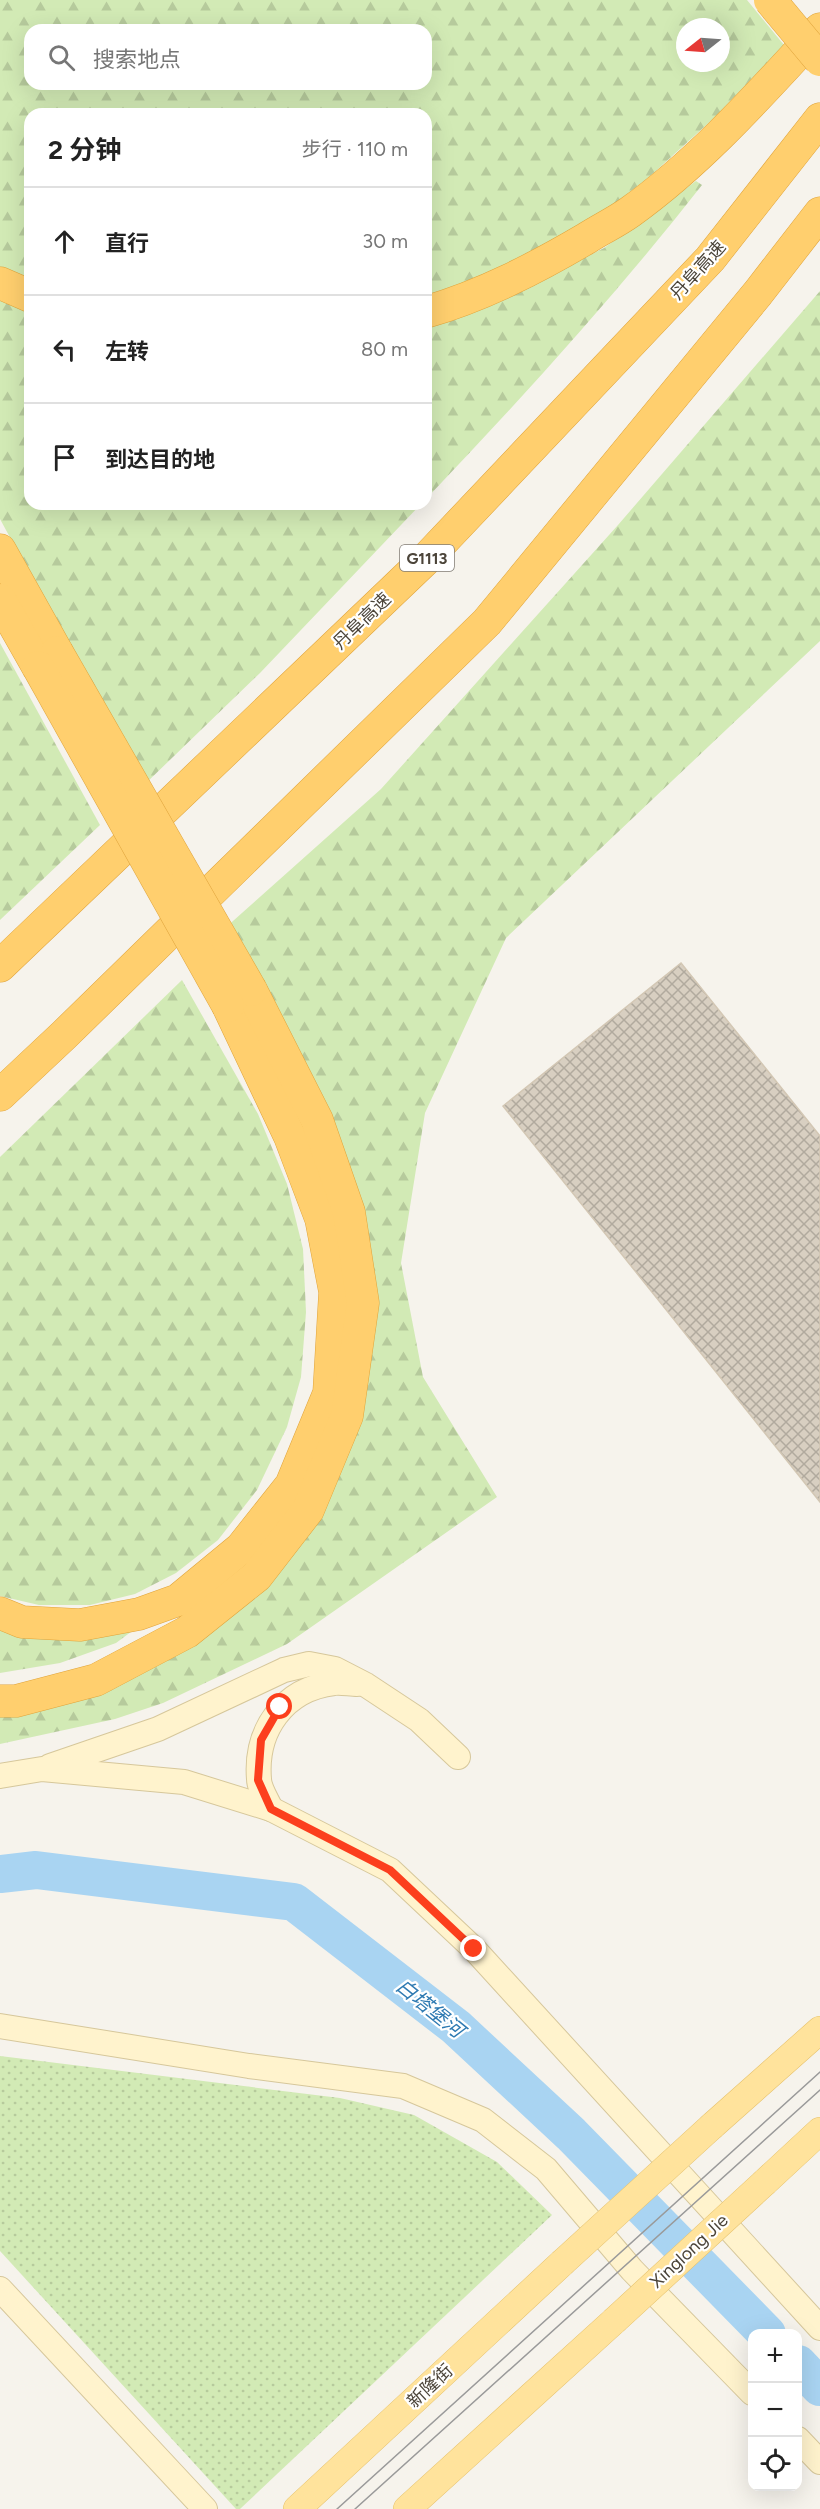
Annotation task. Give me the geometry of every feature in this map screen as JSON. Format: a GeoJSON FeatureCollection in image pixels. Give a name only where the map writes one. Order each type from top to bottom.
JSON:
{"type":"FeatureCollection","features":[{"type":"Feature","properties":{"kind":"highway"},"geometry":{"type":"LineString","coordinates":[[770,0],[820,60]]}},
{"type":"Feature","properties":{"kind":"highway"},"geometry":{"type":"LineString","coordinates":[[432,310],[459,302],[544,263],[630,212],[677,173],[741,113],[820,29]]}},
{"type":"Feature","properties":{"kind":"highway","name":"丹阜高速"},"geometry":{"type":"LineString","coordinates":[[0,966],[425,560],[710,259],[820,119]]}},
{"type":"Feature","properties":{"kind":"highway"},"geometry":{"type":"LineString","coordinates":[[0,1095],[487,622],[758,293],[820,213]]}},
{"type":"Feature","properties":{"kind":"highway"},"geometry":{"type":"LineString","coordinates":[[0,283],[24,293]]}},
{"type":"Feature","properties":{"kind":"highway"},"geometry":{"type":"LineString","coordinates":[[0,550],[47,660],[240,998],[317,1120],[350,1212],[363,1303],[347,1416],[308,1510],[257,1576],[187,1632],[96,1680],[16,1701],[0,1701]]}},
{"type":"Feature","properties":{"kind":"highway"},"geometry":{"type":"LineString","coordinates":[[0,600],[47,660]]}},
{"type":"Feature","properties":{"kind":"highway"},"geometry":{"type":"LineString","coordinates":[[0,1613],[22,1622],[80,1625],[139,1614],[178,1600],[241,1548],[291,1485],[329,1393],[334,1292],[321,1219],[240,998]]}},
{"type":"Feature","properties":{"kind":"highway"},"geometry":{"type":"LineString","coordinates":[[0,1116],[64,1035]]}},
{"type":"Feature","properties":{"kind":"main road"},"geometry":{"type":"LineString","coordinates":[[0,1776],[42,1769],[158,1729],[284,1670],[309,1664],[335,1670],[366,1685],[419,1720],[458,1757]]}},
{"type":"Feature","properties":{"kind":"main road"},"geometry":{"type":"LineString","coordinates":[[271,1809],[258,1780],[261,1740],[280,1707],[305,1691],[334,1683],[366,1685]]}},
{"type":"Feature","properties":{"kind":"main road"},"geometry":{"type":"LineString","coordinates":[[42,1769],[184,1782],[271,1809],[390,1870],[474,1949],[820,2328]]}},
{"type":"Feature","properties":{"kind":"main road"},"geometry":{"type":"LineString","coordinates":[[0,2026],[249,2066],[403,2086],[483,2120],[546,2169],[632,2270],[748,2388]]}},
{"type":"Feature","properties":{"kind":"main road","name":"新隆街"},"geometry":{"type":"LineString","coordinates":[[297,2509],[562,2263],[820,2030]]}},
{"type":"Feature","properties":{"kind":"main road","name":"Xinglong Jie"},"geometry":{"type":"LineString","coordinates":[[407,2509],[820,2131]]}},
{"type":"Feature","properties":{"kind":"main road"},"geometry":{"type":"LineString","coordinates":[[0,2289],[205,2509]]}},
{"type":"Feature","properties":{"kind":"main road"},"geometry":{"type":"LineString","coordinates":[[802,2443],[820,2462]]}},
{"type":"Feature","properties":{"kind":"green space"},"geometry":{"type":"Polygon","coordinates":[[[0,0],[747,0],[784,45],[714,118],[648,178],[596,218],[525,261],[432,295],[432,108],[24,108],[24,278],[0,268],[0,0]]]}},
{"type":"Feature","properties":{"kind":"green space"},"geometry":{"type":"Polygon","coordinates":[[[696,181],[702,185],[602,306],[432,493],[432,322],[544,278],[604,248],[696,181]]]}},
{"type":"Feature","properties":{"kind":"green space"},"geometry":{"type":"Polygon","coordinates":[[[820,291],[820,641],[506,938],[425,1113],[401,1263],[423,1377],[497,1497],[287,1644],[163,1703],[115,1719],[0,1744],[0,1708],[23,1706],[273,1565],[358,1216],[224,929],[381,789],[618,525],[820,291]]]}},
{"type":"Feature","properties":{"kind":"green space"},"geometry":{"type":"Polygon","coordinates":[[[0,299],[24,308],[24,510],[415,510],[260,673],[144,785],[0,519],[0,299]]]}},
{"type":"Feature","properties":{"kind":"green space"},"geometry":{"type":"Polygon","coordinates":[[[0,643],[100,825],[0,920],[0,643]]]}},
{"type":"Feature","properties":{"kind":"green space"},"geometry":{"type":"Polygon","coordinates":[[[182,980],[258,1114],[287,1184],[303,1249],[306,1312],[301,1377],[287,1427],[257,1490],[218,1540],[176,1573],[135,1594],[90,1605],[39,1605],[0,1596],[0,1157],[182,980]]]}},
{"type":"Feature","properties":{"kind":"green space"},"geometry":{"type":"Polygon","coordinates":[[[143,1623],[116,1643],[60,1663],[0,1673],[0,1627],[143,1623]]]}},
{"type":"Feature","properties":{"kind":"green space"},"geometry":{"type":"Polygon","coordinates":[[[0,2056],[340,2098],[414,2115],[497,2162],[552,2215],[240,2509],[236,2509],[0,2251],[0,2056]]]}},
{"type":"Feature","properties":{"kind":"building"},"geometry":{"type":"Polygon","coordinates":[[[681,963],[820,1136],[820,1502],[503,1106],[681,963]]]}},
{"type":"Feature","properties":{"kind":"waterway","name":"白塔堡河"},"geometry":{"type":"LineString","coordinates":[[0,1874],[36,1870],[294,1902],[456,2027],[571,2134],[762,2329]]}},
{"type":"Feature","properties":{"kind":"waterway","name":"白塔堡河"},"geometry":{"type":"LineString","coordinates":[[802,2368],[820,2387]]}},
{"type":"Feature","properties":{"kind":"tram line"},"geometry":{"type":"LineString","coordinates":[[337,2509],[820,2072]]}},
{"type":"Feature","properties":{"kind":"tram line"},"geometry":{"type":"LineString","coordinates":[[355,2509],[820,2090]]}},
{"type":"Feature","properties":{"kind":"route"},"geometry":{"type":"LineString","coordinates":[[280,1707],[261,1740],[258,1780],[271,1809],[390,1870],[474,1949]]}}]}
